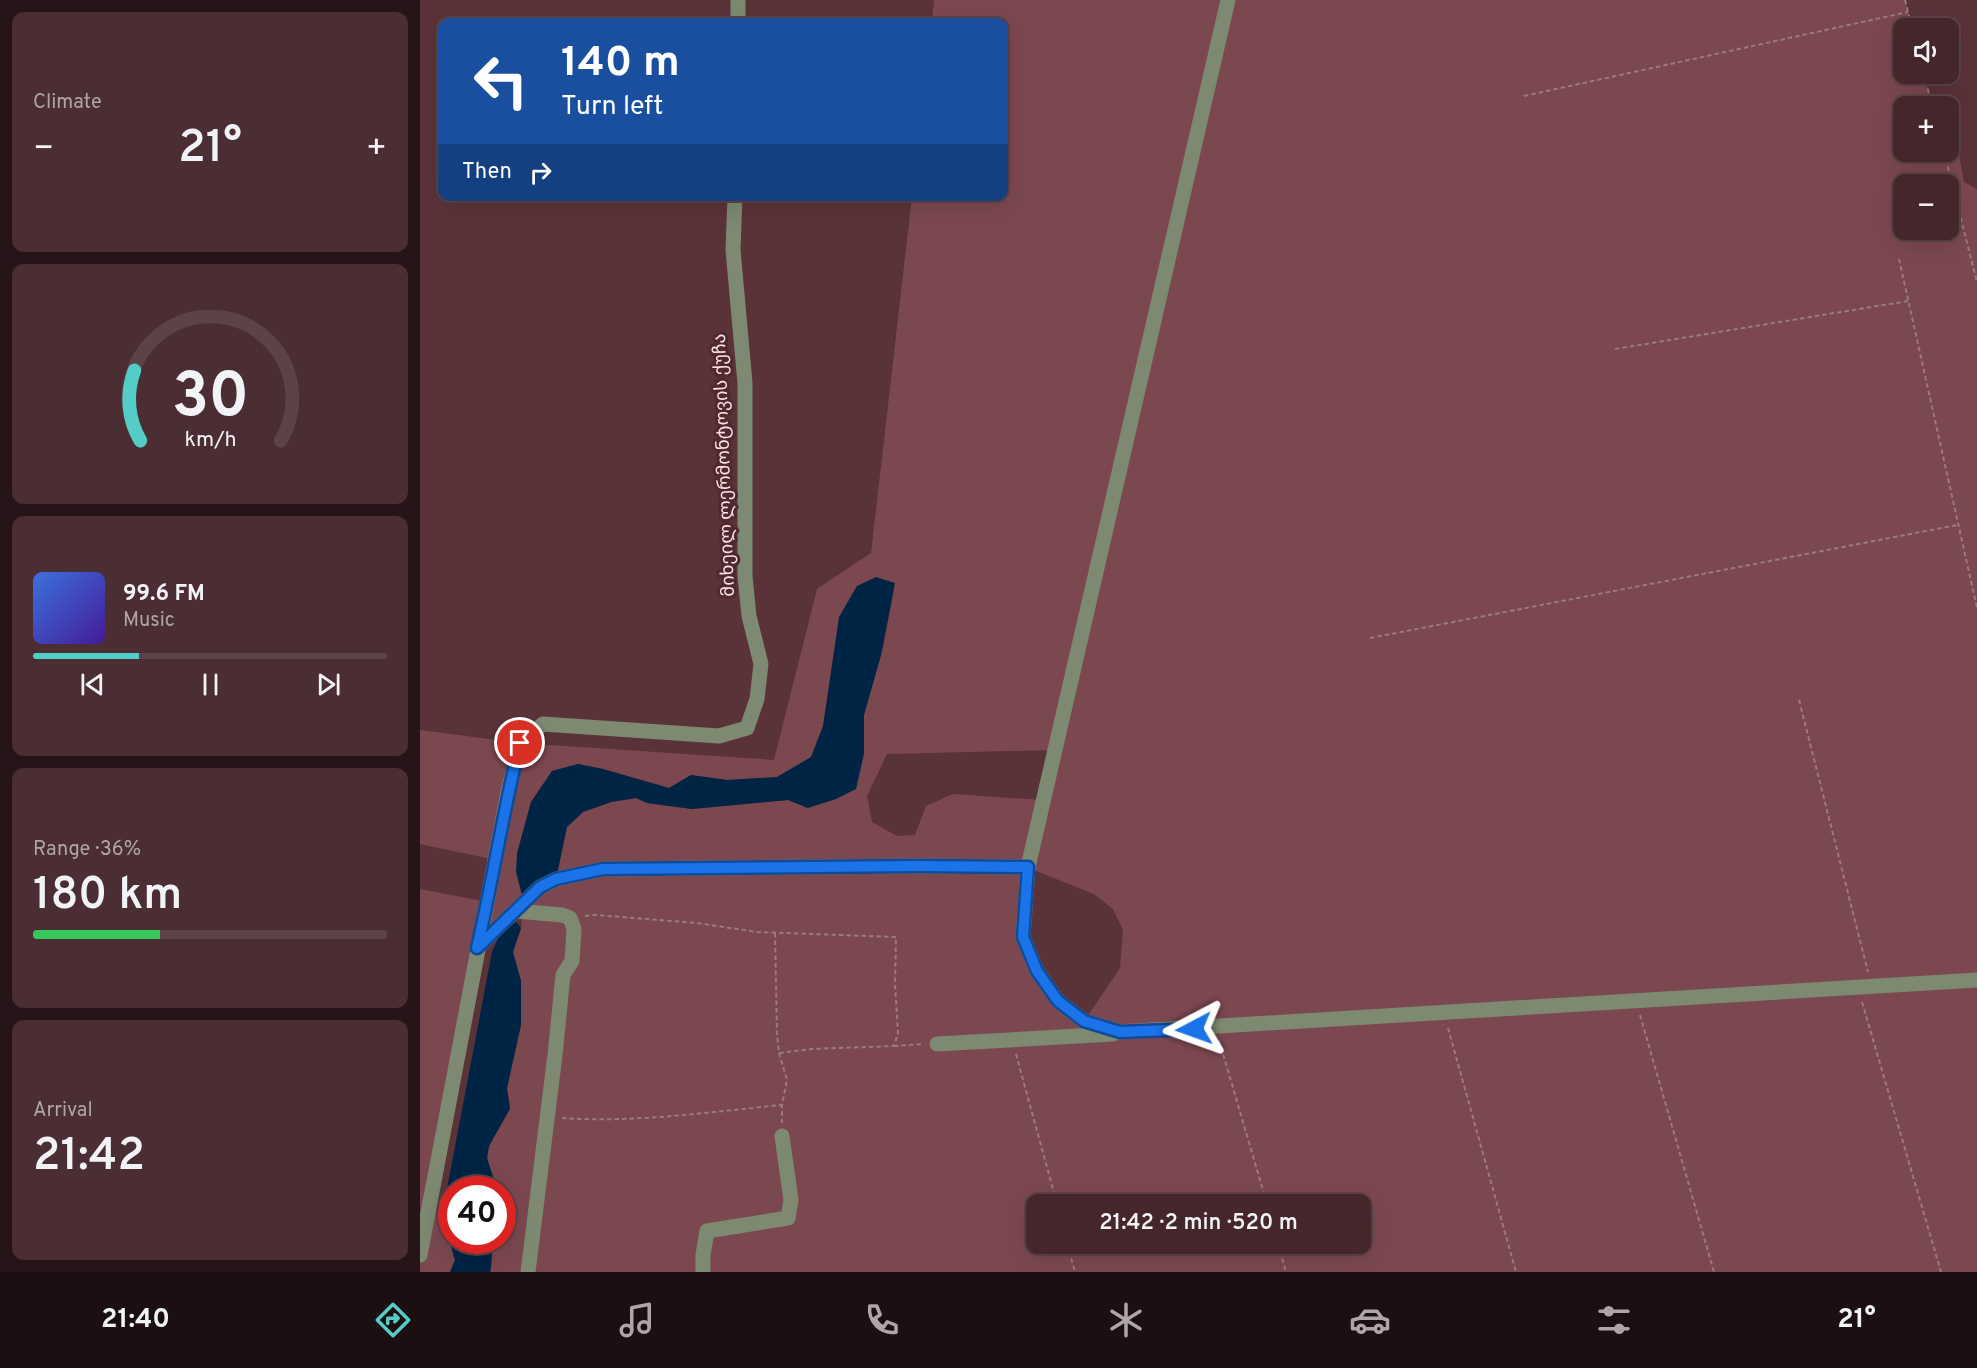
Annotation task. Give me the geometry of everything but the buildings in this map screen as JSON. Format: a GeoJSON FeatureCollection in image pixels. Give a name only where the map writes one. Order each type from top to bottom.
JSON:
{"type":"FeatureCollection","features":[{"type":"Feature","properties":{"kind":"street"},"geometry":{"type":"LineString","coordinates":[[738,0],[738,18]]}},
{"type":"Feature","properties":{"kind":"street"},"geometry":{"type":"LineString","coordinates":[[1131,1033],[1084,1021],[1058,1001],[1037,971],[1023,937],[1028,867],[1227,0]]}},
{"type":"Feature","properties":{"kind":"street","name":"მიხეილ ლერმონტოვის ქუჩა"},"geometry":{"type":"LineString","coordinates":[[420,1255],[507,792],[520,743],[543,724],[719,736],[747,728],[758,699],[761,664],[749,616],[745,576],[745,383],[734,250],[735,201]]}},
{"type":"Feature","properties":{"kind":"street"},"geometry":{"type":"LineString","coordinates":[[477,948],[540,887],[556,879],[603,869],[1028,867]]}},
{"type":"Feature","properties":{"kind":"street"},"geometry":{"type":"LineString","coordinates":[[516,911],[570,918],[574,930],[572,961],[563,975],[528,1272]]}},
{"type":"Feature","properties":{"kind":"street"},"geometry":{"type":"LineString","coordinates":[[937,1044],[1977,980]]}},
{"type":"Feature","properties":{"kind":"street"},"geometry":{"type":"LineString","coordinates":[[703,1272],[707,1231],[788,1218],[791,1200],[782,1136]]}},
{"type":"Feature","properties":{"kind":"path"},"geometry":{"type":"LineString","coordinates":[[1905,0],[1910,18]]}},
{"type":"Feature","properties":{"kind":"path"},"geometry":{"type":"LineString","coordinates":[[1524,96],[1908,12]]}},
{"type":"Feature","properties":{"kind":"path"},"geometry":{"type":"LineString","coordinates":[[1947,162],[1977,282]]}},
{"type":"Feature","properties":{"kind":"path"},"geometry":{"type":"LineString","coordinates":[[1899,259],[1977,608]]}},
{"type":"Feature","properties":{"kind":"path"},"geometry":{"type":"LineString","coordinates":[[1616,350],[1908,301]]}},
{"type":"Feature","properties":{"kind":"path"},"geometry":{"type":"LineString","coordinates":[[1370,638],[1958,525]]}},
{"type":"Feature","properties":{"kind":"path"},"geometry":{"type":"LineString","coordinates":[[1799,700],[1864,987],[1941,1272]]}},
{"type":"Feature","properties":{"kind":"path"},"geometry":{"type":"LineString","coordinates":[[570,918],[596,915],[697,923],[757,932],[896,937],[897,1033],[894,1046]]}},
{"type":"Feature","properties":{"kind":"path"},"geometry":{"type":"LineString","coordinates":[[775,933],[778,1053],[787,1080],[782,1105],[782,1136]]}},
{"type":"Feature","properties":{"kind":"path"},"geometry":{"type":"LineString","coordinates":[[1636,1001],[1714,1272]]}},
{"type":"Feature","properties":{"kind":"path"},"geometry":{"type":"LineString","coordinates":[[1444,1013],[1516,1272]]}},
{"type":"Feature","properties":{"kind":"path"},"geometry":{"type":"LineString","coordinates":[[1215,1028],[1264,1194]]}},
{"type":"Feature","properties":{"kind":"path"},"geometry":{"type":"LineString","coordinates":[[1012,1040],[1054,1194]]}},
{"type":"Feature","properties":{"kind":"path"},"geometry":{"type":"LineString","coordinates":[[778,1053],[811,1049],[937,1044]]}},
{"type":"Feature","properties":{"kind":"path"},"geometry":{"type":"LineString","coordinates":[[547,1117],[589,1120],[665,1117],[782,1105]]}},
{"type":"Feature","properties":{"kind":"path"},"geometry":{"type":"LineString","coordinates":[[1070,1254],[1075,1272]]}},
{"type":"Feature","properties":{"kind":"path"},"geometry":{"type":"LineString","coordinates":[[1281,1254],[1286,1272]]}},
{"type":"Feature","properties":{"kind":"shaded area"},"geometry":{"type":"Polygon","coordinates":[[[934,0],[1905,0],[1910,18],[1893,18],[1893,84],[1926,84],[1930,96],[1893,96],[1893,162],[1959,162],[1959,154],[1964,182],[1977,189],[1977,1272],[490,1272],[492,1254],[516,1254],[516,1176],[492,1176],[488,1155],[495,1134],[510,1109],[507,1088],[521,1025],[521,981],[513,952],[521,928],[524,904],[477,948],[430,1206],[438,1212],[438,1254],[453,1254],[455,1260],[450,1272],[420,1272],[420,889],[487,902],[496,860],[420,844],[420,730],[520,743],[774,760],[817,589],[871,553],[912,201],[1008,201],[1008,18],[932,18],[934,0]],[[895,583],[832,677],[823,726],[812,757],[777,777],[727,780],[691,775],[669,788],[578,764],[552,771],[531,802],[525,826],[556,879],[567,827],[583,812],[611,802],[637,798],[647,803],[692,809],[788,800],[808,808],[864,754],[864,715],[883,648],[895,583]],[[1054,750],[887,754],[867,796],[872,822],[897,836],[915,835],[926,806],[953,794],[1042,800],[1054,750]],[[1029,868],[1023,937],[1037,971],[1085,1020],[1120,968],[1123,930],[1113,909],[1094,894],[1029,868]]]}},
{"type":"Feature","properties":{"kind":"water"},"geometry":{"type":"Polygon","coordinates":[[[876,577],[895,583],[881,655],[864,715],[864,754],[856,789],[836,799],[808,808],[788,800],[692,809],[647,803],[636,798],[611,802],[583,812],[567,827],[556,879],[524,903],[516,872],[517,853],[531,802],[552,771],[578,764],[669,788],[691,775],[727,780],[777,777],[811,757],[823,726],[839,617],[857,586],[876,577]]]}},
{"type":"Feature","properties":{"kind":"water"},"geometry":{"type":"Polygon","coordinates":[[[516,922],[521,928],[513,952],[521,981],[521,1025],[507,1088],[510,1109],[489,1146],[487,1158],[493,1176],[449,1176],[492,952],[500,934],[516,922]]]}},
{"type":"Feature","properties":{"kind":"water"},"geometry":{"type":"Polygon","coordinates":[[[453,1254],[492,1254],[490,1272],[450,1272],[455,1260],[453,1254]]]}},
{"type":"Feature","properties":{"kind":"route"},"geometry":{"type":"LineString","coordinates":[[520,743],[507,792],[496,860],[477,948],[540,887],[556,879],[603,869],[1028,867],[1023,937],[1037,971],[1058,1001],[1084,1021],[1120,1032],[1194,1029]]}}]}
